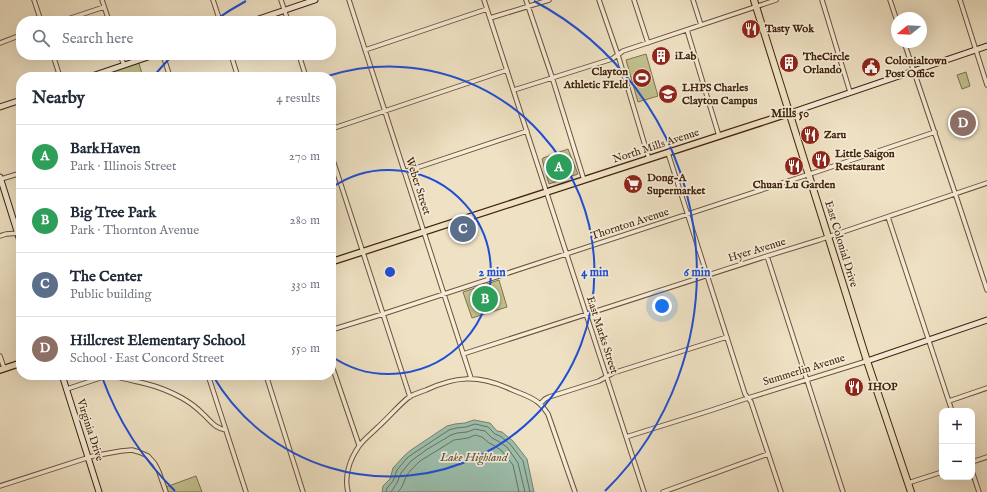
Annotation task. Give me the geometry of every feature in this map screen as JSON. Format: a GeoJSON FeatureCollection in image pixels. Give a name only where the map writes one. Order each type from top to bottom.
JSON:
{"type":"FeatureCollection","features":[{"type":"Feature","properties":{"kind":"highway","name":"East Colonial Drive"},"geometry":{"type":"LineString","coordinates":[[755,3],[867,361],[911,492]]}},
{"type":"Feature","properties":{"kind":"main road","name":"North Mills Avenue"},"geometry":{"type":"LineString","coordinates":[[336,260],[790,113]]}},
{"type":"Feature","properties":{"kind":"main road"},"geometry":{"type":"LineString","coordinates":[[2,369],[16,365]]}},
{"type":"Feature","properties":{"kind":"street"},"geometry":{"type":"LineString","coordinates":[[34,0],[39,16]]}},
{"type":"Feature","properties":{"kind":"street"},"geometry":{"type":"LineString","coordinates":[[102,0],[107,16]]}},
{"type":"Feature","properties":{"kind":"street"},"geometry":{"type":"LineString","coordinates":[[213,0],[218,16]]}},
{"type":"Feature","properties":{"kind":"street"},"geometry":{"type":"LineString","coordinates":[[281,0],[287,16]]}},
{"type":"Feature","properties":{"kind":"street"},"geometry":{"type":"LineString","coordinates":[[268,16],[315,0]]}},
{"type":"Feature","properties":{"kind":"street","name":"Weber Street"},"geometry":{"type":"LineString","coordinates":[[349,0],[471,378]]}},
{"type":"Feature","properties":{"kind":"street","name":"East Marks Street"},"geometry":{"type":"LineString","coordinates":[[484,0],[644,492]]}},
{"type":"Feature","properties":{"kind":"street"},"geometry":{"type":"LineString","coordinates":[[526,0],[584,180]]}},
{"type":"Feature","properties":{"kind":"street"},"geometry":{"type":"LineString","coordinates":[[490,18],[549,0]]}},
{"type":"Feature","properties":{"kind":"street"},"geometry":{"type":"LineString","coordinates":[[599,0],[618,55],[649,159]]}},
{"type":"Feature","properties":{"kind":"street"},"geometry":{"type":"LineString","coordinates":[[634,0],[648,43]]}},
{"type":"Feature","properties":{"kind":"street"},"geometry":{"type":"LineString","coordinates":[[693,0],[701,26]]}},
{"type":"Feature","properties":{"kind":"street"},"geometry":{"type":"LineString","coordinates":[[514,90],[612,59],[624,52],[701,26],[755,3],[776,0]]}},
{"type":"Feature","properties":{"kind":"street"},"geometry":{"type":"LineString","coordinates":[[822,0],[850,92]]}},
{"type":"Feature","properties":{"kind":"street"},"geometry":{"type":"LineString","coordinates":[[890,0],[894,12]]}},
{"type":"Feature","properties":{"kind":"street"},"geometry":{"type":"LineString","coordinates":[[960,0],[987,85]]}},
{"type":"Feature","properties":{"kind":"street"},"geometry":{"type":"LineString","coordinates":[[77,16],[104,7]]}},
{"type":"Feature","properties":{"kind":"street"},"geometry":{"type":"LineString","coordinates":[[365,50],[487,9]]}},
{"type":"Feature","properties":{"kind":"street"},"geometry":{"type":"LineString","coordinates":[[687,30],[719,136]]}},
{"type":"Feature","properties":{"kind":"street"},"geometry":{"type":"LineString","coordinates":[[0,43],[16,37]]}},
{"type":"Feature","properties":{"kind":"street","name":"North Mills Avenue"},"geometry":{"type":"LineString","coordinates":[[790,113],[987,46]]}},
{"type":"Feature","properties":{"kind":"street"},"geometry":{"type":"LineString","coordinates":[[906,48],[987,290]]}},
{"type":"Feature","properties":{"kind":"street"},"geometry":{"type":"LineString","coordinates":[[55,60],[58,72]]}},
{"type":"Feature","properties":{"kind":"street"},"geometry":{"type":"LineString","coordinates":[[122,60],[124,65]]}},
{"type":"Feature","properties":{"kind":"street"},"geometry":{"type":"LineString","coordinates":[[108,72],[139,60]]}},
{"type":"Feature","properties":{"kind":"street"},"geometry":{"type":"LineString","coordinates":[[165,60],[168,72]]}},
{"type":"Feature","properties":{"kind":"street"},"geometry":{"type":"LineString","coordinates":[[233,60],[236,72]]}},
{"type":"Feature","properties":{"kind":"street"},"geometry":{"type":"LineString","coordinates":[[301,60],[304,72]]}},
{"type":"Feature","properties":{"kind":"street"},"geometry":{"type":"LineString","coordinates":[[336,127],[507,70]]}},
{"type":"Feature","properties":{"kind":"street"},"geometry":{"type":"LineString","coordinates":[[0,107],[16,102]]}},
{"type":"Feature","properties":{"kind":"street"},"geometry":{"type":"LineString","coordinates":[[404,172],[527,131]]}},
{"type":"Feature","properties":{"kind":"street","name":"Thornton Avenue"},"geometry":{"type":"LineString","coordinates":[[336,328],[809,175],[935,132]]}},
{"type":"Feature","properties":{"kind":"street"},"geometry":{"type":"LineString","coordinates":[[668,153],[745,394],[751,402],[780,492]]}},
{"type":"Feature","properties":{"kind":"street"},"geometry":{"type":"LineString","coordinates":[[336,169],[410,397]]}},
{"type":"Feature","properties":{"kind":"street"},"geometry":{"type":"LineString","coordinates":[[16,174],[0,178],[16,224]]}},
{"type":"Feature","properties":{"kind":"street","name":"Hyer Avenue"},"geometry":{"type":"LineString","coordinates":[[463,354],[828,237],[987,183]]}},
{"type":"Feature","properties":{"kind":"street"},"geometry":{"type":"LineString","coordinates":[[888,217],[951,408]]}},
{"type":"Feature","properties":{"kind":"street"},"geometry":{"type":"LineString","coordinates":[[0,236],[16,233]]}},
{"type":"Feature","properties":{"kind":"street"},"geometry":{"type":"LineString","coordinates":[[767,256],[842,492]]}},
{"type":"Feature","properties":{"kind":"street","name":"Summerlin Avenue"},"geometry":{"type":"LineString","coordinates":[[626,437],[867,361],[987,320]]}},
{"type":"Feature","properties":{"kind":"street"},"geometry":{"type":"LineString","coordinates":[[540,404],[549,397],[599,381],[613,373],[727,338]]}},
{"type":"Feature","properties":{"kind":"street"},"geometry":{"type":"LineString","coordinates":[[0,356],[2,369]]}},
{"type":"Feature","properties":{"kind":"street"},"geometry":{"type":"LineString","coordinates":[[336,378],[359,445]]}},
{"type":"Feature","properties":{"kind":"street"},"geometry":{"type":"LineString","coordinates":[[348,492],[347,474],[350,462],[359,445],[410,397],[446,382],[471,378],[487,380],[499,384],[540,404],[548,414],[575,492]]}},
{"type":"Feature","properties":{"kind":"street","name":"Virginia Drive"},"geometry":{"type":"LineString","coordinates":[[64,380],[99,492]]}},
{"type":"Feature","properties":{"kind":"street"},"geometry":{"type":"LineString","coordinates":[[66,388],[93,380]]}},
{"type":"Feature","properties":{"kind":"street"},"geometry":{"type":"LineString","coordinates":[[126,380],[147,384],[173,394],[191,404],[219,429],[226,430]]}},
{"type":"Feature","properties":{"kind":"street"},"geometry":{"type":"LineString","coordinates":[[210,380],[246,492]]}},
{"type":"Feature","properties":{"kind":"street"},"geometry":{"type":"LineString","coordinates":[[268,380],[303,492]]}},
{"type":"Feature","properties":{"kind":"street"},"geometry":{"type":"LineString","coordinates":[[949,401],[987,388]]}},
{"type":"Feature","properties":{"kind":"street"},"geometry":{"type":"LineString","coordinates":[[0,486],[88,457],[132,450],[148,456],[155,464],[166,492]]}},
{"type":"Feature","properties":{"kind":"street"},"geometry":{"type":"LineString","coordinates":[[663,492],[768,454]]}},
{"type":"Feature","properties":{"kind":"street"},"geometry":{"type":"LineString","coordinates":[[975,461],[987,457]]}},
{"type":"Feature","properties":{"kind":"street"},"geometry":{"type":"LineString","coordinates":[[908,483],[939,473]]}},
{"type":"Feature","properties":{"kind":"street"},"geometry":{"type":"LineString","coordinates":[[975,480],[979,492]]}},
{"type":"Feature","properties":{"kind":"shaded area","name":"Clayton Athletic FIeld"},"geometry":{"type":"Polygon","coordinates":[[[646,54],[658,96],[638,102],[626,60],[646,54]]]}},
{"type":"Feature","properties":{"kind":"shaded area"},"geometry":{"type":"Polygon","coordinates":[[[138,60],[142,72],[104,72],[138,60]]]}},
{"type":"Feature","properties":{"kind":"shaded area"},"geometry":{"type":"Polygon","coordinates":[[[966,72],[970,86],[962,89],[957,75],[966,72]]]}},
{"type":"Feature","properties":{"kind":"shaded area"},"geometry":{"type":"Polygon","coordinates":[[[568,149],[578,174],[549,184],[542,159],[568,149]]]}},
{"type":"Feature","properties":{"kind":"shaded area"},"geometry":{"type":"Polygon","coordinates":[[[499,280],[507,307],[472,318],[463,292],[499,280]]]}},
{"type":"Feature","properties":{"kind":"shaded area"},"geometry":{"type":"Polygon","coordinates":[[[196,476],[202,492],[168,492],[166,487],[196,476]]]}},
{"type":"Feature","properties":{"kind":"water","name":"Lake Highland"},"geometry":{"type":"Polygon","coordinates":[[[474,420],[490,423],[497,431],[502,432],[513,441],[527,459],[534,492],[382,492],[383,486],[390,479],[393,468],[411,450],[447,426],[474,420]]]}},
{"type":"Feature","properties":{"kind":"place","name":"Tasty Wok"},"geometry":{"type":"Point","coordinates":[751,29]}},
{"type":"Feature","properties":{"kind":"place","name":"iLab"},"geometry":{"type":"Point","coordinates":[661,56]}},
{"type":"Feature","properties":{"kind":"place","name":"TheCircle Orlando"},"geometry":{"type":"Point","coordinates":[789,63]}},
{"type":"Feature","properties":{"kind":"place","name":"Colonialtown Post Office"},"geometry":{"type":"Point","coordinates":[871,67]}},
{"type":"Feature","properties":{"kind":"place","name":"Clayton Athletic FIeld"},"geometry":{"type":"Point","coordinates":[642,78]}},
{"type":"Feature","properties":{"kind":"place","name":"LHPS Charles Clayton Campus"},"geometry":{"type":"Point","coordinates":[668,94]}},
{"type":"Feature","properties":{"kind":"place","name":"Hillcrest Elementary School"},"geometry":{"type":"Point","coordinates":[963,123]}},
{"type":"Feature","properties":{"kind":"place","name":"Zaru"},"geometry":{"type":"Point","coordinates":[810,135]}},
{"type":"Feature","properties":{"kind":"place","name":"Little Saigon Restaurant"},"geometry":{"type":"Point","coordinates":[821,160]}},
{"type":"Feature","properties":{"kind":"place","name":"Chuan Lu Garden"},"geometry":{"type":"Point","coordinates":[794,166]}},
{"type":"Feature","properties":{"kind":"place","name":"BarkHaven"},"geometry":{"type":"Point","coordinates":[559,167]}},
{"type":"Feature","properties":{"kind":"place","name":"Dong-A Supermarket"},"geometry":{"type":"Point","coordinates":[633,184]}},
{"type":"Feature","properties":{"kind":"place","name":"The Center"},"geometry":{"type":"Point","coordinates":[463,229]}},
{"type":"Feature","properties":{"kind":"place","name":"Big Tree Park"},"geometry":{"type":"Point","coordinates":[485,299]}},
{"type":"Feature","properties":{"kind":"place","name":"IHOP"},"geometry":{"type":"Point","coordinates":[854,387]}},
{"type":"Feature","properties":{"kind":"district","name":"Mills 50"},"geometry":{"type":"Point","coordinates":[790,113]}}]}
